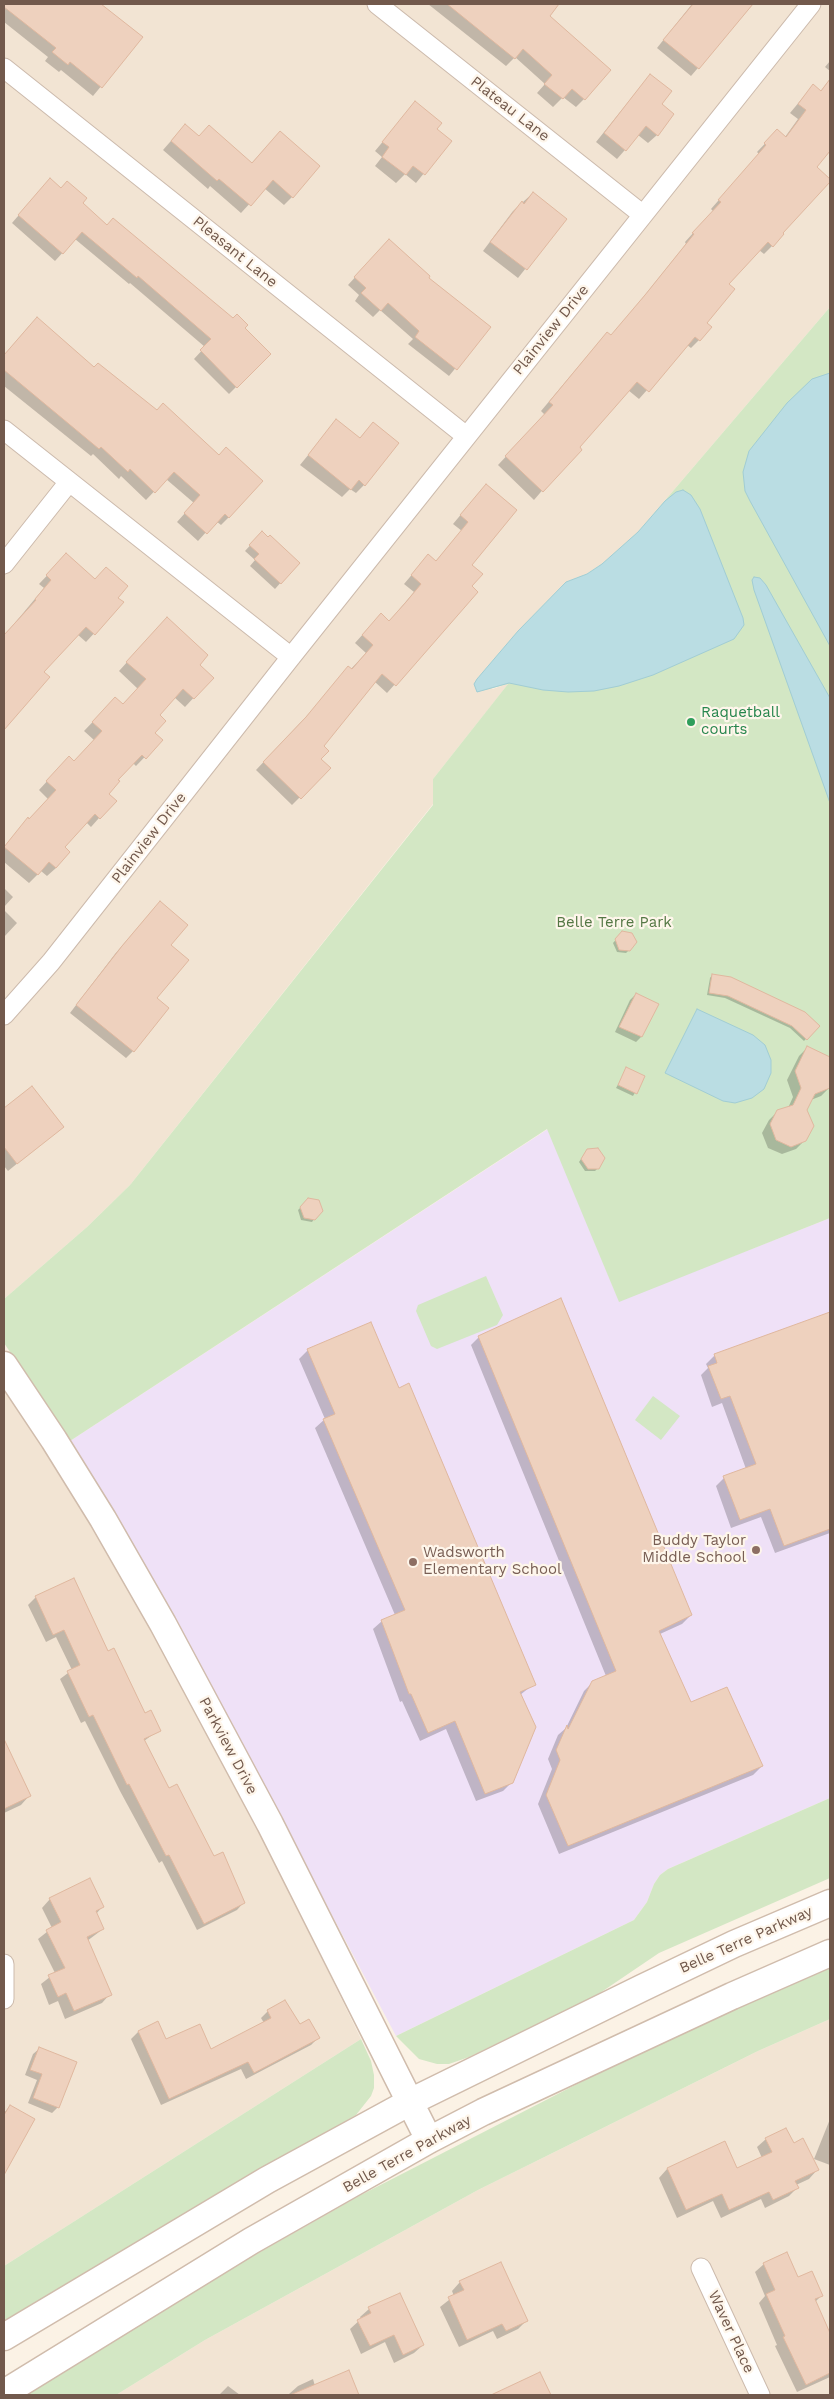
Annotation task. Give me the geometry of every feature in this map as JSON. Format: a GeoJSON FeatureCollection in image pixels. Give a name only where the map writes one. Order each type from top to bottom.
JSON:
{"type":"FeatureCollection","features":[{"type":"Feature","properties":{"kind":"main road","name":"Parkview Drive"},"geometry":{"type":"LineString","coordinates":[[4,1365],[98,1510],[163,1624],[270,1824],[429,2140]]}},
{"type":"Feature","properties":{"kind":"main road","name":"Belle Terre Parkway"},"geometry":{"type":"LineString","coordinates":[[4,2337],[267,2180],[410,2102],[667,1976],[830,1902]]}},
{"type":"Feature","properties":{"kind":"main road","name":"Belle Terre Parkway"},"geometry":{"type":"LineString","coordinates":[[4,2393],[235,2251],[429,2140],[483,2112],[732,1996],[830,1953]]}},
{"type":"Feature","properties":{"kind":"street","name":"Plateau Lane"},"geometry":{"type":"LineString","coordinates":[[377,4],[643,215]]}},
{"type":"Feature","properties":{"kind":"street","name":"Plainview Drive"},"geometry":{"type":"LineString","coordinates":[[4,1015],[51,962],[466,436],[811,4]]}},
{"type":"Feature","properties":{"kind":"street","name":"Pleasant Lane"},"geometry":{"type":"LineString","coordinates":[[4,68],[466,436]]}},
{"type":"Feature","properties":{"kind":"street"},"geometry":{"type":"LineString","coordinates":[[4,430],[291,657]]}},
{"type":"Feature","properties":{"kind":"street"},"geometry":{"type":"LineString","coordinates":[[4,564],[69,482]]}},
{"type":"Feature","properties":{"kind":"street"},"geometry":{"type":"LineString","coordinates":[[4,1964],[4,1999]]}},
{"type":"Feature","properties":{"kind":"street","name":"Waver Place"},"geometry":{"type":"LineString","coordinates":[[701,2268],[760,2395]]}},
{"type":"Feature","properties":{"kind":"shaded area"},"geometry":{"type":"Polygon","coordinates":[[[4,4],[830,4],[830,307],[638,532],[602,564],[587,574],[566,582],[518,631],[477,679],[493,689],[509,683],[433,779],[433,804],[130,1185],[87,1227],[4,1299],[4,4]]]}},
{"type":"Feature","properties":{"kind":"shaded area","name":"Wadsworth Elementary School"},"geometry":{"type":"Polygon","coordinates":[[[548,1129],[619,1301],[830,1218],[830,1798],[668,1869],[660,1875],[654,1884],[647,1902],[634,1920],[396,2036],[209,1683],[70,1441],[548,1129]]]}},
{"type":"Feature","properties":{"kind":"shaded area"},"geometry":{"type":"Polygon","coordinates":[[[4,1381],[82,1499],[259,1829],[361,2039],[4,2266],[4,1381]]]}},
{"type":"Feature","properties":{"kind":"shaded area"},"geometry":{"type":"Polygon","coordinates":[[[830,2019],[830,2395],[116,2395],[205,2340],[478,2190],[758,2051],[830,2019]]]}},
{"type":"Feature","properties":{"kind":"green space","name":"Belle Terre Park"},"geometry":{"type":"Polygon","coordinates":[[[830,307],[830,1218],[619,1302],[547,1129],[70,1441],[4,1343],[4,1299],[87,1227],[130,1185],[433,805],[433,779],[508,684],[477,692],[474,684],[477,679],[518,631],[566,582],[587,574],[602,564],[638,532],[830,307]]]}},
{"type":"Feature","properties":{"kind":"green space"},"geometry":{"type":"Polygon","coordinates":[[[486,1276],[503,1315],[497,1325],[437,1349],[431,1346],[416,1311],[418,1305],[486,1276]]]}},
{"type":"Feature","properties":{"kind":"green space"},"geometry":{"type":"Polygon","coordinates":[[[653,1396],[680,1416],[661,1440],[635,1420],[653,1396]]]}},
{"type":"Feature","properties":{"kind":"green space"},"geometry":{"type":"Polygon","coordinates":[[[830,1798],[830,1878],[659,1953],[594,1997],[469,2057],[449,2064],[437,2064],[419,2059],[396,2036],[634,1920],[647,1902],[654,1884],[660,1875],[668,1869],[830,1798]]]}},
{"type":"Feature","properties":{"kind":"green space"},"geometry":{"type":"Polygon","coordinates":[[[830,1966],[830,2019],[758,2051],[478,2190],[205,2340],[116,2395],[22,2395],[209,2281],[359,2196],[622,2061],[830,1966]]]}},
{"type":"Feature","properties":{"kind":"green space"},"geometry":{"type":"Polygon","coordinates":[[[361,2039],[371,2061],[374,2088],[371,2096],[356,2115],[4,2324],[4,2266],[361,2039]]]}},
{"type":"Feature","properties":{"kind":"water"},"geometry":{"type":"Polygon","coordinates":[[[830,373],[830,646],[745,491],[743,472],[749,451],[787,403],[812,379],[830,373]]]}},
{"type":"Feature","properties":{"kind":"water"},"geometry":{"type":"Polygon","coordinates":[[[683,490],[691,495],[700,509],[743,618],[744,625],[734,639],[653,675],[619,686],[594,691],[568,692],[543,690],[509,683],[477,692],[474,684],[477,679],[518,631],[566,582],[587,574],[602,564],[638,532],[665,501],[676,492],[683,490]]]}},
{"type":"Feature","properties":{"kind":"water"},"geometry":{"type":"Polygon","coordinates":[[[754,577],[760,578],[766,585],[830,698],[830,803],[754,590],[752,580],[754,577]]]}},
{"type":"Feature","properties":{"kind":"water"},"geometry":{"type":"Polygon","coordinates":[[[697,1009],[753,1035],[765,1045],[771,1060],[771,1073],[764,1089],[752,1098],[735,1103],[723,1101],[665,1073],[697,1009]]]}},
{"type":"Feature","properties":{"kind":"building"},"geometry":{"type":"Polygon","coordinates":[[[4,4],[101,4],[143,37],[102,88],[70,62],[68,65],[52,52],[56,48],[4,7],[4,4]]]}},
{"type":"Feature","properties":{"kind":"building"},"geometry":{"type":"Polygon","coordinates":[[[447,4],[559,4],[550,16],[611,70],[585,100],[572,89],[563,99],[544,84],[552,75],[523,49],[515,59],[447,4]]]}},
{"type":"Feature","properties":{"kind":"building"},"geometry":{"type":"Polygon","coordinates":[[[693,4],[753,4],[699,69],[663,40],[693,4]]]}},
{"type":"Feature","properties":{"kind":"building"},"geometry":{"type":"Polygon","coordinates":[[[650,74],[672,91],[662,104],[674,114],[658,136],[646,126],[626,151],[604,133],[650,74]]]}},
{"type":"Feature","properties":{"kind":"building"},"geometry":{"type":"Polygon","coordinates":[[[830,79],[830,151],[817,167],[830,179],[830,182],[783,233],[773,247],[768,242],[729,284],[735,289],[707,323],[712,327],[700,341],[695,337],[649,392],[637,382],[580,447],[582,450],[543,492],[505,456],[553,405],[549,402],[607,332],[611,335],[645,295],[694,234],[692,233],[721,202],[718,200],[766,145],[764,143],[777,129],[786,137],[806,110],[798,104],[813,84],[821,91],[830,79]]]}},
{"type":"Feature","properties":{"kind":"building"},"geometry":{"type":"Polygon","coordinates":[[[415,101],[442,123],[437,129],[452,141],[425,175],[413,166],[406,175],[382,157],[389,147],[382,142],[415,101]]]}},
{"type":"Feature","properties":{"kind":"building"},"geometry":{"type":"Polygon","coordinates":[[[185,124],[199,136],[209,125],[252,163],[280,131],[320,166],[293,198],[273,180],[251,206],[219,179],[217,181],[171,141],[185,124]]]}},
{"type":"Feature","properties":{"kind":"building"},"geometry":{"type":"Polygon","coordinates":[[[50,178],[61,188],[67,181],[87,198],[83,203],[107,225],[113,218],[233,318],[237,314],[248,325],[245,328],[271,354],[237,388],[200,350],[211,339],[138,276],[137,278],[82,232],[63,254],[18,215],[50,178]]]}},
{"type":"Feature","properties":{"kind":"building"},"geometry":{"type":"Polygon","coordinates":[[[533,192],[567,219],[527,270],[490,242],[522,201],[524,204],[533,192]]]}},
{"type":"Feature","properties":{"kind":"building"},"geometry":{"type":"Polygon","coordinates":[[[389,239],[430,276],[429,278],[491,327],[457,370],[415,337],[419,331],[388,303],[381,311],[361,293],[366,288],[354,277],[389,239]]]}},
{"type":"Feature","properties":{"kind":"building"},"geometry":{"type":"Polygon","coordinates":[[[37,317],[94,367],[98,363],[157,410],[163,403],[219,455],[226,447],[263,481],[229,518],[225,514],[207,534],[184,513],[200,495],[174,472],[155,493],[130,469],[128,472],[101,447],[99,449],[4,370],[4,355],[37,317]]]}},
{"type":"Feature","properties":{"kind":"building"},"geometry":{"type":"Polygon","coordinates":[[[336,419],[360,438],[373,422],[399,443],[365,486],[359,480],[351,490],[308,455],[336,419]]]}},
{"type":"Feature","properties":{"kind":"building"},"geometry":{"type":"Polygon","coordinates":[[[486,484],[517,510],[472,565],[483,574],[472,586],[478,592],[396,686],[382,674],[324,746],[329,751],[321,759],[331,768],[301,799],[263,762],[306,717],[348,666],[352,669],[373,645],[362,635],[381,613],[389,621],[421,584],[411,575],[428,554],[436,561],[468,522],[460,515],[486,484]]]}},
{"type":"Feature","properties":{"kind":"building"},"geometry":{"type":"Polygon","coordinates":[[[262,531],[268,537],[270,535],[300,563],[281,584],[254,559],[259,554],[249,545],[262,531]]]}},
{"type":"Feature","properties":{"kind":"building"},"geometry":{"type":"Polygon","coordinates":[[[66,553],[95,579],[106,567],[128,586],[118,598],[124,602],[95,635],[86,627],[44,672],[50,677],[4,730],[4,635],[36,600],[51,580],[46,575],[66,553]]]}},
{"type":"Feature","properties":{"kind":"building"},"geometry":{"type":"Polygon","coordinates":[[[167,617],[208,655],[200,665],[214,678],[194,699],[183,689],[160,715],[166,721],[155,733],[163,740],[146,759],[142,755],[118,780],[120,781],[109,794],[117,801],[100,819],[95,814],[65,847],[70,852],[56,868],[49,862],[38,875],[4,847],[28,817],[29,819],[56,790],[46,781],[69,756],[74,761],[102,731],[92,722],[115,697],[123,704],[146,679],[126,662],[167,617]]]}},
{"type":"Feature","properties":{"kind":"building"},"geometry":{"type":"Polygon","coordinates":[[[160,901],[188,925],[171,945],[189,960],[157,998],[169,1008],[134,1052],[76,1005],[160,901]]]}},
{"type":"Feature","properties":{"kind":"building"},"geometry":{"type":"Polygon","coordinates":[[[622,931],[632,933],[637,942],[630,951],[619,950],[615,939],[622,931]]]}},
{"type":"Feature","properties":{"kind":"building"},"geometry":{"type":"Polygon","coordinates":[[[712,974],[731,977],[805,1012],[820,1026],[807,1040],[792,1026],[728,996],[709,993],[712,974]]]}},
{"type":"Feature","properties":{"kind":"building"},"geometry":{"type":"Polygon","coordinates":[[[636,993],[659,1004],[642,1037],[619,1027],[636,993]]]}},
{"type":"Feature","properties":{"kind":"building"},"geometry":{"type":"Polygon","coordinates":[[[807,1046],[830,1057],[830,1088],[815,1094],[807,1110],[814,1126],[806,1141],[791,1147],[776,1140],[770,1124],[777,1110],[793,1105],[801,1088],[795,1071],[807,1046]]]}},
{"type":"Feature","properties":{"kind":"building"},"geometry":{"type":"Polygon","coordinates":[[[626,1067],[645,1076],[637,1094],[618,1085],[626,1067]]]}},
{"type":"Feature","properties":{"kind":"building"},"geometry":{"type":"Polygon","coordinates":[[[32,1086],[64,1127],[17,1164],[4,1147],[4,1108],[32,1086]]]}},
{"type":"Feature","properties":{"kind":"building"},"geometry":{"type":"Polygon","coordinates":[[[598,1148],[605,1158],[599,1169],[588,1169],[581,1159],[587,1149],[598,1148]]]}},
{"type":"Feature","properties":{"kind":"building"},"geometry":{"type":"Polygon","coordinates":[[[308,1198],[319,1200],[323,1211],[315,1220],[304,1218],[300,1207],[308,1198]]]}},
{"type":"Feature","properties":{"kind":"building"},"geometry":{"type":"Polygon","coordinates":[[[561,1298],[692,1615],[659,1631],[691,1702],[727,1687],[763,1766],[568,1846],[546,1795],[560,1760],[556,1750],[567,1725],[568,1729],[592,1681],[616,1671],[478,1336],[561,1298]]]}},
{"type":"Feature","properties":{"kind":"building"},"geometry":{"type":"Polygon","coordinates":[[[830,1312],[830,1529],[784,1546],[770,1509],[740,1520],[723,1476],[756,1464],[730,1396],[721,1399],[708,1366],[717,1363],[714,1354],[830,1312]]]}},
{"type":"Feature","properties":{"kind":"building"},"geometry":{"type":"Polygon","coordinates":[[[371,1322],[399,1388],[409,1383],[536,1685],[520,1692],[536,1727],[513,1783],[485,1794],[455,1721],[428,1733],[411,1694],[409,1694],[381,1620],[405,1610],[323,1419],[335,1414],[307,1349],[371,1322]]]}},
{"type":"Feature","properties":{"kind":"building"},"geometry":{"type":"Polygon","coordinates":[[[74,1578],[108,1651],[114,1648],[145,1713],[151,1710],[161,1731],[144,1739],[169,1788],[177,1784],[214,1856],[223,1852],[245,1903],[204,1924],[169,1855],[166,1856],[129,1784],[127,1785],[93,1715],[89,1717],[67,1671],[80,1665],[64,1630],[53,1635],[35,1596],[74,1578]]]}},
{"type":"Feature","properties":{"kind":"building"},"geometry":{"type":"Polygon","coordinates":[[[4,1739],[31,1796],[4,1809],[4,1739]]]}},
{"type":"Feature","properties":{"kind":"building"},"geometry":{"type":"Polygon","coordinates":[[[90,1878],[104,1907],[96,1911],[104,1929],[87,1937],[112,1995],[74,2011],[66,1993],[58,1997],[48,1975],[65,1968],[46,1930],[61,1922],[49,1898],[90,1878]]]}},
{"type":"Feature","properties":{"kind":"building"},"geometry":{"type":"Polygon","coordinates":[[[285,2000],[300,2024],[309,2019],[320,2038],[254,2073],[248,2062],[169,2099],[138,2031],[158,2021],[166,2039],[200,2024],[211,2049],[271,2018],[267,2010],[285,2000]]]}},
{"type":"Feature","properties":{"kind":"building"},"geometry":{"type":"Polygon","coordinates":[[[39,2047],[77,2062],[59,2108],[33,2098],[42,2074],[30,2070],[39,2047]]]}},
{"type":"Feature","properties":{"kind":"building"},"geometry":{"type":"Polygon","coordinates":[[[10,2105],[35,2119],[4,2175],[4,2115],[10,2105]]]}},
{"type":"Feature","properties":{"kind":"building"},"geometry":{"type":"Polygon","coordinates":[[[786,2128],[794,2143],[803,2138],[819,2170],[795,2181],[799,2188],[773,2200],[769,2192],[729,2210],[722,2194],[686,2210],[667,2168],[725,2141],[737,2168],[772,2152],[765,2138],[786,2128]]]}},
{"type":"Feature","properties":{"kind":"building"},"geometry":{"type":"Polygon","coordinates":[[[787,2252],[798,2277],[812,2271],[823,2296],[815,2299],[830,2333],[830,2373],[806,2385],[783,2337],[785,2336],[766,2294],[775,2290],[763,2263],[787,2252]]]}},
{"type":"Feature","properties":{"kind":"building"},"geometry":{"type":"Polygon","coordinates":[[[501,2262],[528,2321],[506,2331],[502,2324],[467,2340],[448,2297],[464,2290],[459,2281],[501,2262]]]}},
{"type":"Feature","properties":{"kind":"building"},"geometry":{"type":"Polygon","coordinates":[[[400,2293],[424,2345],[403,2355],[394,2335],[370,2346],[357,2320],[371,2313],[368,2307],[400,2293]]]}},
{"type":"Feature","properties":{"kind":"building"},"geometry":{"type":"Polygon","coordinates":[[[349,2370],[359,2395],[290,2395],[349,2370]]]}},
{"type":"Feature","properties":{"kind":"building"},"geometry":{"type":"Polygon","coordinates":[[[540,2372],[551,2395],[491,2395],[540,2372]]]}},
{"type":"Feature","properties":{"kind":"place","name":"Raquetball courts"},"geometry":{"type":"Point","coordinates":[691,722]}},
{"type":"Feature","properties":{"kind":"place","name":"Buddy Taylor Middle School"},"geometry":{"type":"Point","coordinates":[756,1550]}},
{"type":"Feature","properties":{"kind":"place","name":"Wadsworth Elementary School"},"geometry":{"type":"Point","coordinates":[413,1562]}}]}
